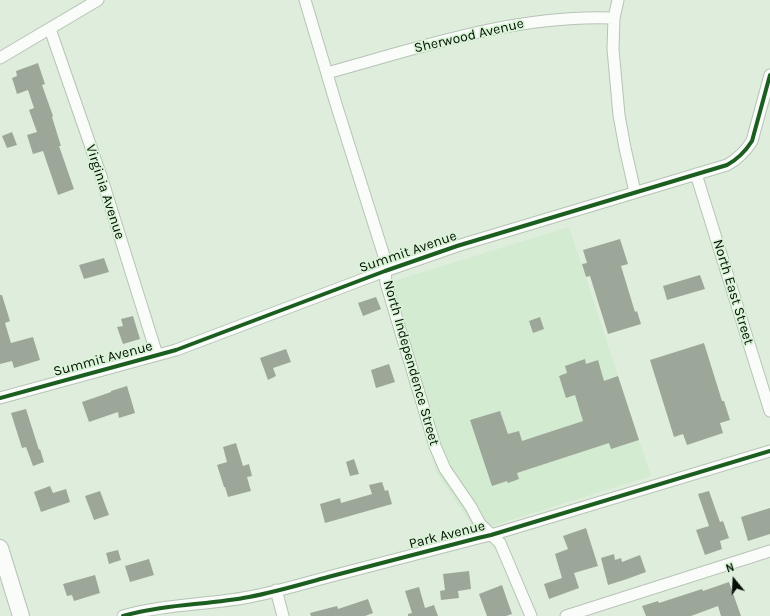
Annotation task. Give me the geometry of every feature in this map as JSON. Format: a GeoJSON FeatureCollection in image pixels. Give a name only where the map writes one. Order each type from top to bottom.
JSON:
{"type":"FeatureCollection","features":[{"type":"Feature","properties":{"kind":"main road"},"geometry":{"type":"LineString","coordinates":[[0,548],[21,616]]}},
{"type":"Feature","properties":{"kind":"street"},"geometry":{"type":"LineString","coordinates":[[0,58],[98,0]]}},
{"type":"Feature","properties":{"kind":"street","name":"North Independence Street"},"geometry":{"type":"LineString","coordinates":[[305,0],[384,256],[386,283],[435,446],[445,469],[480,524],[500,543],[531,616]]}},
{"type":"Feature","properties":{"kind":"street"},"geometry":{"type":"LineString","coordinates":[[618,0],[614,18],[613,50],[619,115],[635,192]]}},
{"type":"Feature","properties":{"kind":"street","name":"Sherwood Avenue"},"geometry":{"type":"LineString","coordinates":[[327,73],[407,50],[503,26],[595,17],[614,18]]}},
{"type":"Feature","properties":{"kind":"street","name":"Virginia Avenue"},"geometry":{"type":"LineString","coordinates":[[50,29],[101,176],[157,355]]}},
{"type":"Feature","properties":{"kind":"street","name":"Summit Avenue"},"geometry":{"type":"LineString","coordinates":[[0,398],[176,350],[385,271],[457,246],[727,165],[738,159],[752,141],[770,75]]}},
{"type":"Feature","properties":{"kind":"street","name":"North East Street"},"geometry":{"type":"LineString","coordinates":[[696,174],[770,411]]}},
{"type":"Feature","properties":{"kind":"street","name":"Park Avenue"},"geometry":{"type":"LineString","coordinates":[[123,616],[164,607],[220,602],[249,597],[491,535],[770,451]]}},
{"type":"Feature","properties":{"kind":"street"},"geometry":{"type":"LineString","coordinates":[[566,616],[770,551]]}},
{"type":"Feature","properties":{"kind":"street"},"geometry":{"type":"LineString","coordinates":[[276,590],[283,616]]}},
{"type":"Feature","properties":{"kind":"shaded area"},"geometry":{"type":"Polygon","coordinates":[[[569,227],[651,476],[476,531],[436,472],[384,284],[569,227]]]}},
{"type":"Feature","properties":{"kind":"building"},"geometry":{"type":"Polygon","coordinates":[[[38,63],[45,84],[42,85],[53,116],[52,117],[61,146],[59,146],[74,189],[58,195],[43,151],[33,154],[27,135],[37,132],[29,110],[34,108],[28,90],[17,94],[12,78],[17,76],[16,71],[38,63]]]}},
{"type":"Feature","properties":{"kind":"building"},"geometry":{"type":"Polygon","coordinates":[[[12,132],[17,145],[7,148],[2,136],[12,132]]]}},
{"type":"Feature","properties":{"kind":"building"},"geometry":{"type":"Polygon","coordinates":[[[620,239],[628,264],[621,266],[635,312],[637,311],[641,324],[608,334],[590,276],[586,277],[582,264],[587,263],[583,250],[620,239]]]}},
{"type":"Feature","properties":{"kind":"building"},"geometry":{"type":"Polygon","coordinates":[[[104,258],[109,272],[84,279],[79,265],[104,258]]]}},
{"type":"Feature","properties":{"kind":"building"},"geometry":{"type":"Polygon","coordinates":[[[700,275],[705,289],[667,300],[663,286],[700,275]]]}},
{"type":"Feature","properties":{"kind":"building"},"geometry":{"type":"Polygon","coordinates":[[[0,295],[2,295],[10,321],[5,323],[11,343],[33,337],[40,360],[14,368],[12,361],[0,364],[0,295]]]}},
{"type":"Feature","properties":{"kind":"building"},"geometry":{"type":"Polygon","coordinates":[[[376,297],[381,309],[363,316],[358,303],[376,297]]]}},
{"type":"Feature","properties":{"kind":"building"},"geometry":{"type":"Polygon","coordinates":[[[133,316],[140,339],[123,344],[117,327],[123,326],[121,319],[133,316]]]}},
{"type":"Feature","properties":{"kind":"building"},"geometry":{"type":"Polygon","coordinates":[[[540,317],[544,329],[533,333],[529,321],[540,317]]]}},
{"type":"Feature","properties":{"kind":"building"},"geometry":{"type":"Polygon","coordinates":[[[704,343],[722,401],[724,401],[730,420],[720,423],[723,433],[687,445],[683,434],[674,437],[650,360],[704,343]]]}},
{"type":"Feature","properties":{"kind":"building"},"geometry":{"type":"Polygon","coordinates":[[[286,349],[291,362],[273,368],[276,376],[268,380],[260,358],[286,349]]]}},
{"type":"Feature","properties":{"kind":"building"},"geometry":{"type":"Polygon","coordinates":[[[585,359],[586,364],[598,360],[604,381],[618,376],[639,440],[611,449],[609,443],[517,473],[519,479],[492,486],[470,420],[500,411],[508,434],[519,431],[522,441],[583,421],[575,395],[566,398],[559,376],[567,373],[565,366],[585,359]]]}},
{"type":"Feature","properties":{"kind":"building"},"geometry":{"type":"Polygon","coordinates":[[[389,364],[395,382],[376,388],[371,370],[389,364]]]}},
{"type":"Feature","properties":{"kind":"building"},"geometry":{"type":"Polygon","coordinates":[[[127,386],[135,413],[119,418],[118,412],[89,422],[82,402],[127,386]]]}},
{"type":"Feature","properties":{"kind":"building"},"geometry":{"type":"Polygon","coordinates":[[[26,409],[44,462],[33,466],[26,447],[22,448],[11,413],[26,409]]]}},
{"type":"Feature","properties":{"kind":"building"},"geometry":{"type":"Polygon","coordinates":[[[236,443],[243,466],[249,464],[252,476],[247,477],[251,491],[228,497],[217,465],[227,462],[223,447],[236,443]]]}},
{"type":"Feature","properties":{"kind":"building"},"geometry":{"type":"Polygon","coordinates":[[[354,459],[359,474],[350,476],[346,462],[354,459]]]}},
{"type":"Feature","properties":{"kind":"building"},"geometry":{"type":"Polygon","coordinates":[[[382,482],[385,491],[388,490],[392,504],[325,523],[320,504],[340,498],[341,503],[372,494],[369,485],[382,482]]]}},
{"type":"Feature","properties":{"kind":"building"},"geometry":{"type":"Polygon","coordinates":[[[50,486],[53,493],[66,489],[70,502],[41,512],[34,492],[50,486]]]}},
{"type":"Feature","properties":{"kind":"building"},"geometry":{"type":"Polygon","coordinates":[[[100,491],[109,515],[94,520],[85,496],[100,491]]]}},
{"type":"Feature","properties":{"kind":"building"},"geometry":{"type":"Polygon","coordinates":[[[709,491],[720,522],[723,521],[729,538],[720,541],[722,549],[705,555],[696,530],[709,526],[698,494],[709,491]]]}},
{"type":"Feature","properties":{"kind":"building"},"geometry":{"type":"Polygon","coordinates":[[[770,508],[770,534],[748,541],[741,517],[770,508]]]}},
{"type":"Feature","properties":{"kind":"building"},"geometry":{"type":"Polygon","coordinates":[[[586,528],[598,566],[574,573],[579,588],[549,599],[544,584],[562,578],[555,554],[568,549],[563,536],[586,528]]]}},
{"type":"Feature","properties":{"kind":"building"},"geometry":{"type":"Polygon","coordinates":[[[118,550],[121,560],[109,564],[106,553],[118,550]]]}},
{"type":"Feature","properties":{"kind":"building"},"geometry":{"type":"Polygon","coordinates":[[[614,554],[615,560],[621,558],[622,562],[640,555],[646,572],[608,585],[601,558],[614,554]]]}},
{"type":"Feature","properties":{"kind":"building"},"geometry":{"type":"Polygon","coordinates":[[[149,559],[154,575],[130,582],[125,566],[149,559]]]}},
{"type":"Feature","properties":{"kind":"building"},"geometry":{"type":"Polygon","coordinates":[[[469,571],[471,589],[458,591],[459,598],[441,600],[440,591],[445,590],[443,574],[469,571]]]}},
{"type":"Feature","properties":{"kind":"building"},"geometry":{"type":"Polygon","coordinates":[[[95,575],[100,593],[74,601],[72,595],[67,596],[63,584],[95,575]]]}},
{"type":"Feature","properties":{"kind":"building"},"geometry":{"type":"Polygon","coordinates":[[[729,582],[741,616],[721,616],[718,606],[691,616],[646,616],[642,606],[658,601],[659,603],[702,589],[703,591],[729,582]]]}},
{"type":"Feature","properties":{"kind":"building"},"geometry":{"type":"Polygon","coordinates":[[[502,585],[512,614],[506,616],[487,616],[479,594],[502,585]]]}},
{"type":"Feature","properties":{"kind":"building"},"geometry":{"type":"Polygon","coordinates":[[[419,587],[425,608],[434,605],[438,616],[408,616],[408,614],[412,613],[405,591],[419,587]]]}},
{"type":"Feature","properties":{"kind":"building"},"geometry":{"type":"Polygon","coordinates":[[[368,599],[373,613],[365,616],[311,616],[310,613],[337,606],[338,609],[368,599]]]}},
{"type":"Feature","properties":{"kind":"cycle path"},"geometry":{"type":"LineString","coordinates":[[0,398],[176,350],[385,271],[457,246],[727,165],[741,155],[752,141],[770,75]]}},
{"type":"Feature","properties":{"kind":"cycle path"},"geometry":{"type":"LineString","coordinates":[[123,616],[154,609],[233,600],[279,590],[491,535],[770,451]]}}]}
